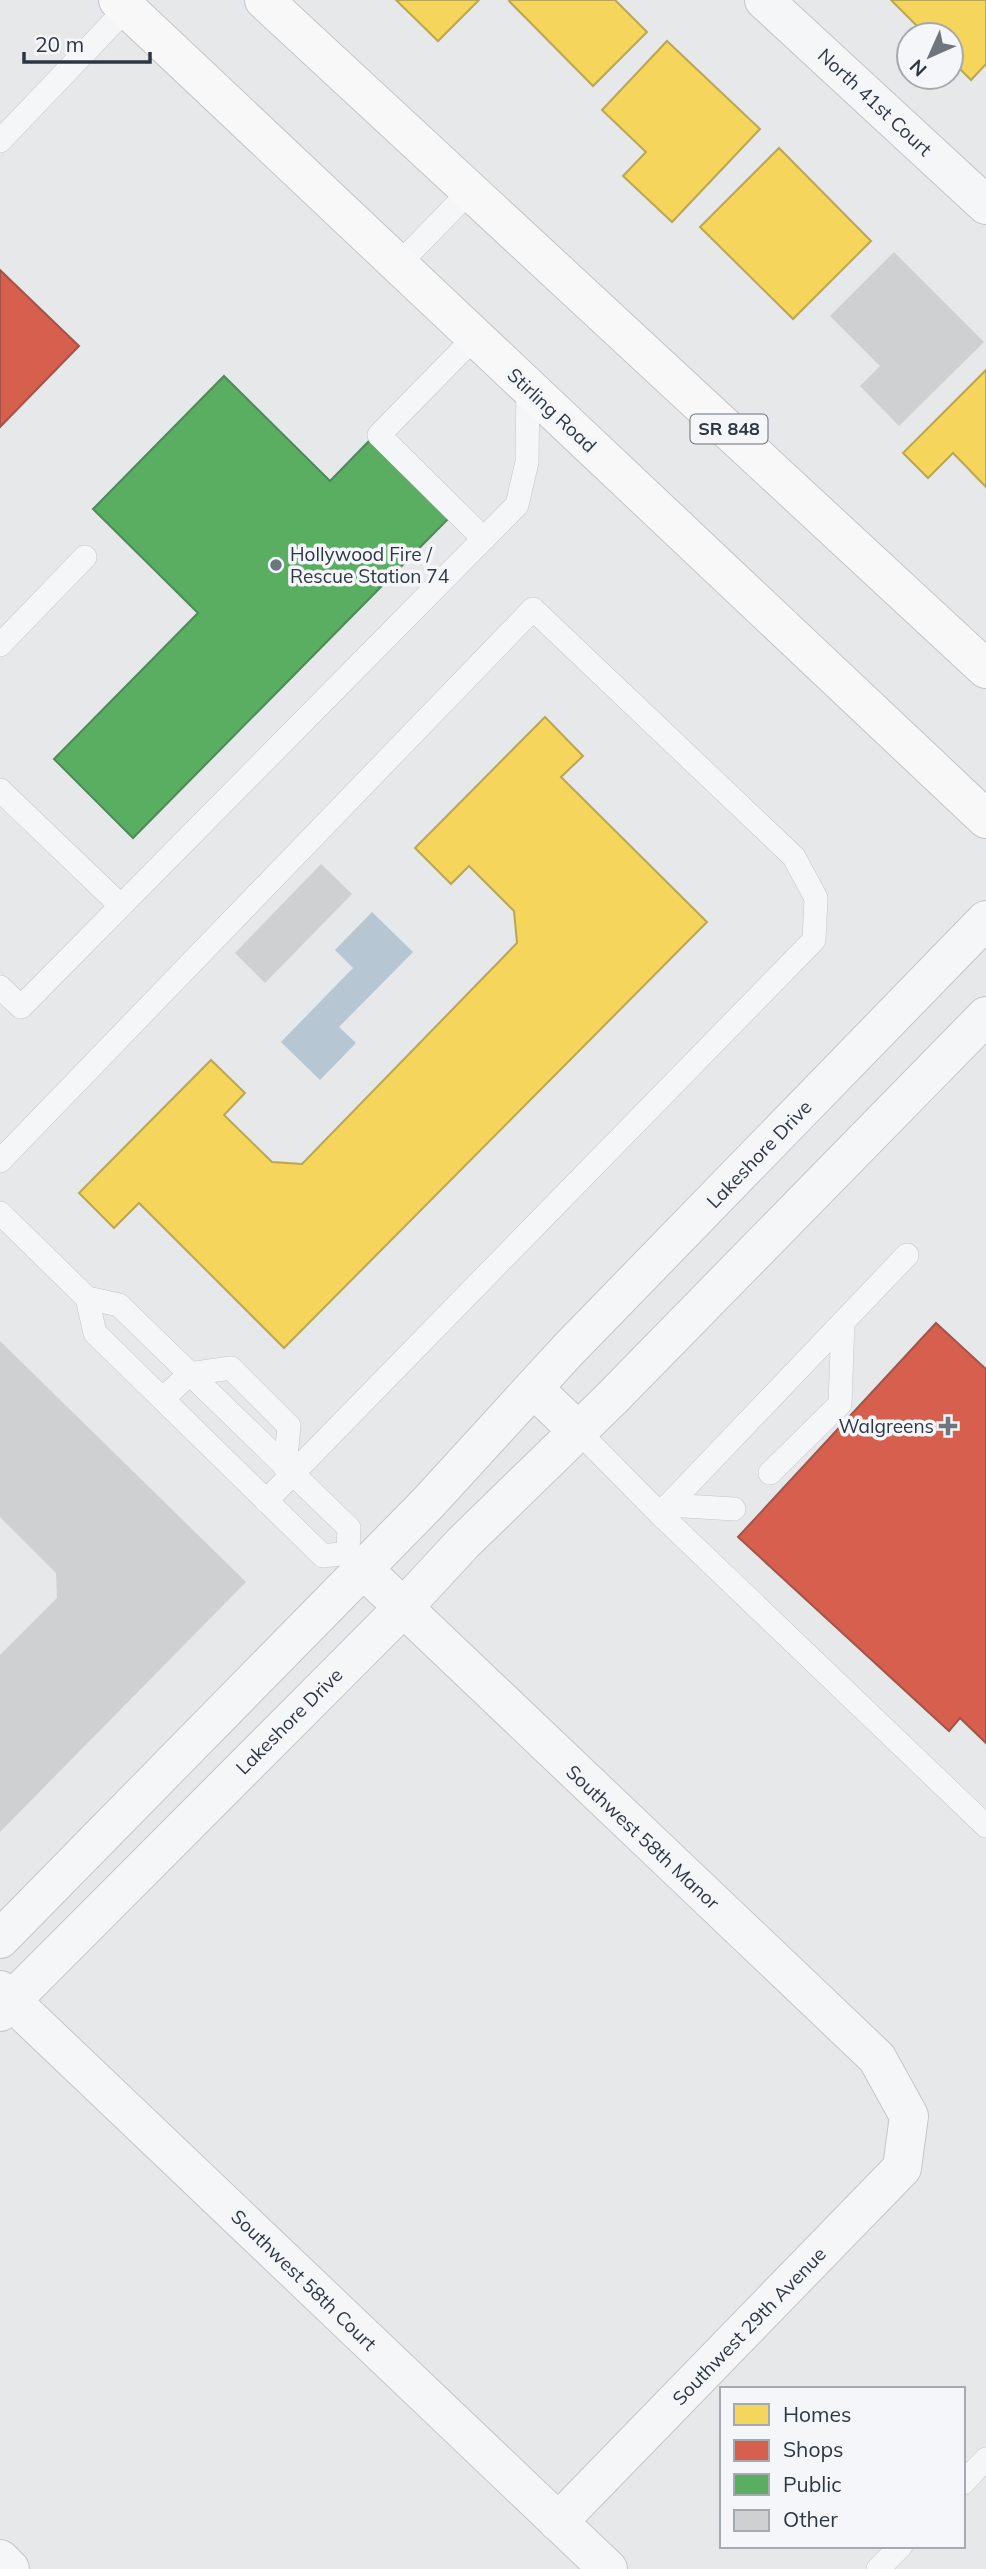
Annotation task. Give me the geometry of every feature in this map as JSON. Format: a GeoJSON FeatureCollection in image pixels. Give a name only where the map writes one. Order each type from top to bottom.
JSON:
{"type":"FeatureCollection","features":[{"type":"Feature","properties":{"kind":"main road","name":"SR 848"},"geometry":{"type":"LineString","coordinates":[[264,0],[986,668]]}},
{"type":"Feature","properties":{"kind":"main road","name":"Stirling Road"},"geometry":{"type":"LineString","coordinates":[[122,4],[986,819]]}},
{"type":"Feature","properties":{"kind":"street","name":"North 41st Court"},"geometry":{"type":"LineString","coordinates":[[764,0],[986,205]]}},
{"type":"Feature","properties":{"kind":"street","name":"Lakeshore Drive"},"geometry":{"type":"LineString","coordinates":[[0,1939],[355,1561],[428,1503],[533,1388],[986,920]]}},
{"type":"Feature","properties":{"kind":"street","name":"Lakeshore Drive"},"geometry":{"type":"LineString","coordinates":[[4,2001],[402,1609],[463,1543],[578,1432],[986,1016]]}},
{"type":"Feature","properties":{"kind":"street"},"geometry":{"type":"LineString","coordinates":[[533,1388],[578,1432]]}},
{"type":"Feature","properties":{"kind":"street","name":"Southwest 58th Manor"},"geometry":{"type":"LineString","coordinates":[[355,1561],[402,1609],[877,2058],[909,2116]]}},
{"type":"Feature","properties":{"kind":"street","name":"Southwest 58th Court"},"geometry":{"type":"LineString","coordinates":[[4,2001],[608,2569]]}},
{"type":"Feature","properties":{"kind":"street","name":"Southwest 29th Avenue"},"geometry":{"type":"LineString","coordinates":[[558,2522],[902,2168],[909,2116]]}},
{"type":"Feature","properties":{"kind":"street"},"geometry":{"type":"LineString","coordinates":[[0,2559],[10,2569]]}},
{"type":"Feature","properties":{"kind":"lane"},"geometry":{"type":"LineString","coordinates":[[0,141],[122,4]]}},
{"type":"Feature","properties":{"kind":"lane"},"geometry":{"type":"LineString","coordinates":[[398,265],[471,190]]}},
{"type":"Feature","properties":{"kind":"lane"},"geometry":{"type":"LineString","coordinates":[[475,337],[379,435],[484,539]]}},
{"type":"Feature","properties":{"kind":"lane"},"geometry":{"type":"LineString","coordinates":[[0,986],[21,1007],[517,505],[527,462],[528,387]]}},
{"type":"Feature","properties":{"kind":"lane"},"geometry":{"type":"LineString","coordinates":[[0,645],[85,557]]}},
{"type":"Feature","properties":{"kind":"lane"},"geometry":{"type":"LineString","coordinates":[[0,1161],[533,609],[794,857],[816,898],[814,940],[289,1471],[266,1501]]}},
{"type":"Feature","properties":{"kind":"lane"},"geometry":{"type":"LineString","coordinates":[[0,790],[121,906]]}},
{"type":"Feature","properties":{"kind":"lane"},"geometry":{"type":"LineString","coordinates":[[0,1213],[87,1298],[119,1305],[349,1528],[355,1561],[323,1556],[266,1501],[95,1333],[87,1298]]}},
{"type":"Feature","properties":{"kind":"lane"},"geometry":{"type":"LineString","coordinates":[[664,1510],[907,1255]]}},
{"type":"Feature","properties":{"kind":"lane"},"geometry":{"type":"LineString","coordinates":[[770,1473],[840,1404],[843,1322]]}},
{"type":"Feature","properties":{"kind":"lane"},"geometry":{"type":"LineString","coordinates":[[163,1399],[189,1374],[231,1368],[289,1426],[289,1471]]}},
{"type":"Feature","properties":{"kind":"lane"},"geometry":{"type":"LineString","coordinates":[[578,1432],[664,1510],[986,1826]]}},
{"type":"Feature","properties":{"kind":"lane"},"geometry":{"type":"LineString","coordinates":[[664,1510],[734,1508]]}},
{"type":"Feature","properties":{"kind":"lane"},"geometry":{"type":"LineString","coordinates":[[965,2481],[986,2459]]}},
{"type":"Feature","properties":{"kind":"lane"},"geometry":{"type":"LineString","coordinates":[[878,2569],[899,2548]]}},
{"type":"Feature","properties":{"kind":"water"},"geometry":{"type":"Polygon","coordinates":[[[372,912],[413,952],[339,1027],[356,1043],[320,1080],[281,1042],[353,968],[335,950],[372,912]]]}},
{"type":"Feature","properties":{"kind":"building: Homes"},"geometry":{"type":"Polygon","coordinates":[[[396,0],[479,0],[438,41],[396,0]]]}},
{"type":"Feature","properties":{"kind":"building: Homes"},"geometry":{"type":"Polygon","coordinates":[[[510,0],[615,0],[647,32],[593,86],[510,0]]]}},
{"type":"Feature","properties":{"kind":"building: Homes"},"geometry":{"type":"Polygon","coordinates":[[[891,0],[986,0],[986,64],[971,80],[965,74],[965,21],[912,21],[891,0]]]}},
{"type":"Feature","properties":{"kind":"building: Homes"},"geometry":{"type":"Polygon","coordinates":[[[667,41],[760,129],[672,222],[623,176],[646,152],[602,110],[667,41]]]}},
{"type":"Feature","properties":{"kind":"building: Homes"},"geometry":{"type":"Polygon","coordinates":[[[779,148],[871,241],[793,319],[700,227],[779,148]]]}},
{"type":"Feature","properties":{"kind":"building: Homes"},"geometry":{"type":"Polygon","coordinates":[[[986,370],[986,487],[953,453],[928,478],[903,453],[986,370]]]}},
{"type":"Feature","properties":{"kind":"building: Homes"},"geometry":{"type":"Polygon","coordinates":[[[545,717],[583,756],[561,777],[707,922],[284,1348],[139,1203],[114,1228],[79,1193],[211,1060],[245,1093],[224,1115],[272,1162],[302,1164],[517,943],[514,911],[469,866],[451,884],[415,848],[545,717]]]}},
{"type":"Feature","properties":{"kind":"building: Shops"},"geometry":{"type":"Polygon","coordinates":[[[0,270],[79,346],[0,427],[0,270]]]}},
{"type":"Feature","properties":{"kind":"building: Shops"},"geometry":{"type":"Polygon","coordinates":[[[936,1323],[986,1369],[986,1743],[960,1718],[949,1731],[738,1537],[936,1323]]]}},
{"type":"Feature","properties":{"kind":"building: Public","name":"Hollywood Fire / Rescue Station 74"},"geometry":{"type":"Polygon","coordinates":[[[224,376],[330,481],[369,441],[449,518],[133,838],[54,759],[198,613],[93,509],[224,376]]]}},
{"type":"Feature","properties":{"kind":"building: Other"},"geometry":{"type":"Polygon","coordinates":[[[894,252],[984,342],[899,426],[860,386],[880,366],[830,316],[894,252]]]}},
{"type":"Feature","properties":{"kind":"building: Other"},"geometry":{"type":"Polygon","coordinates":[[[321,864],[352,894],[265,983],[235,953],[321,864]]]}},
{"type":"Feature","properties":{"kind":"building: Other"},"geometry":{"type":"Polygon","coordinates":[[[0,1341],[246,1582],[0,1832],[0,1655],[57,1598],[56,1573],[0,1517],[0,1341]]]}},
{"type":"Feature","properties":{"kind":"place","name":"Hollywood Fire / Rescue Station 74"},"geometry":{"type":"Point","coordinates":[276,565]}},
{"type":"Feature","properties":{"kind":"place","name":"Walgreens"},"geometry":{"type":"Point","coordinates":[948,1426]}}]}
